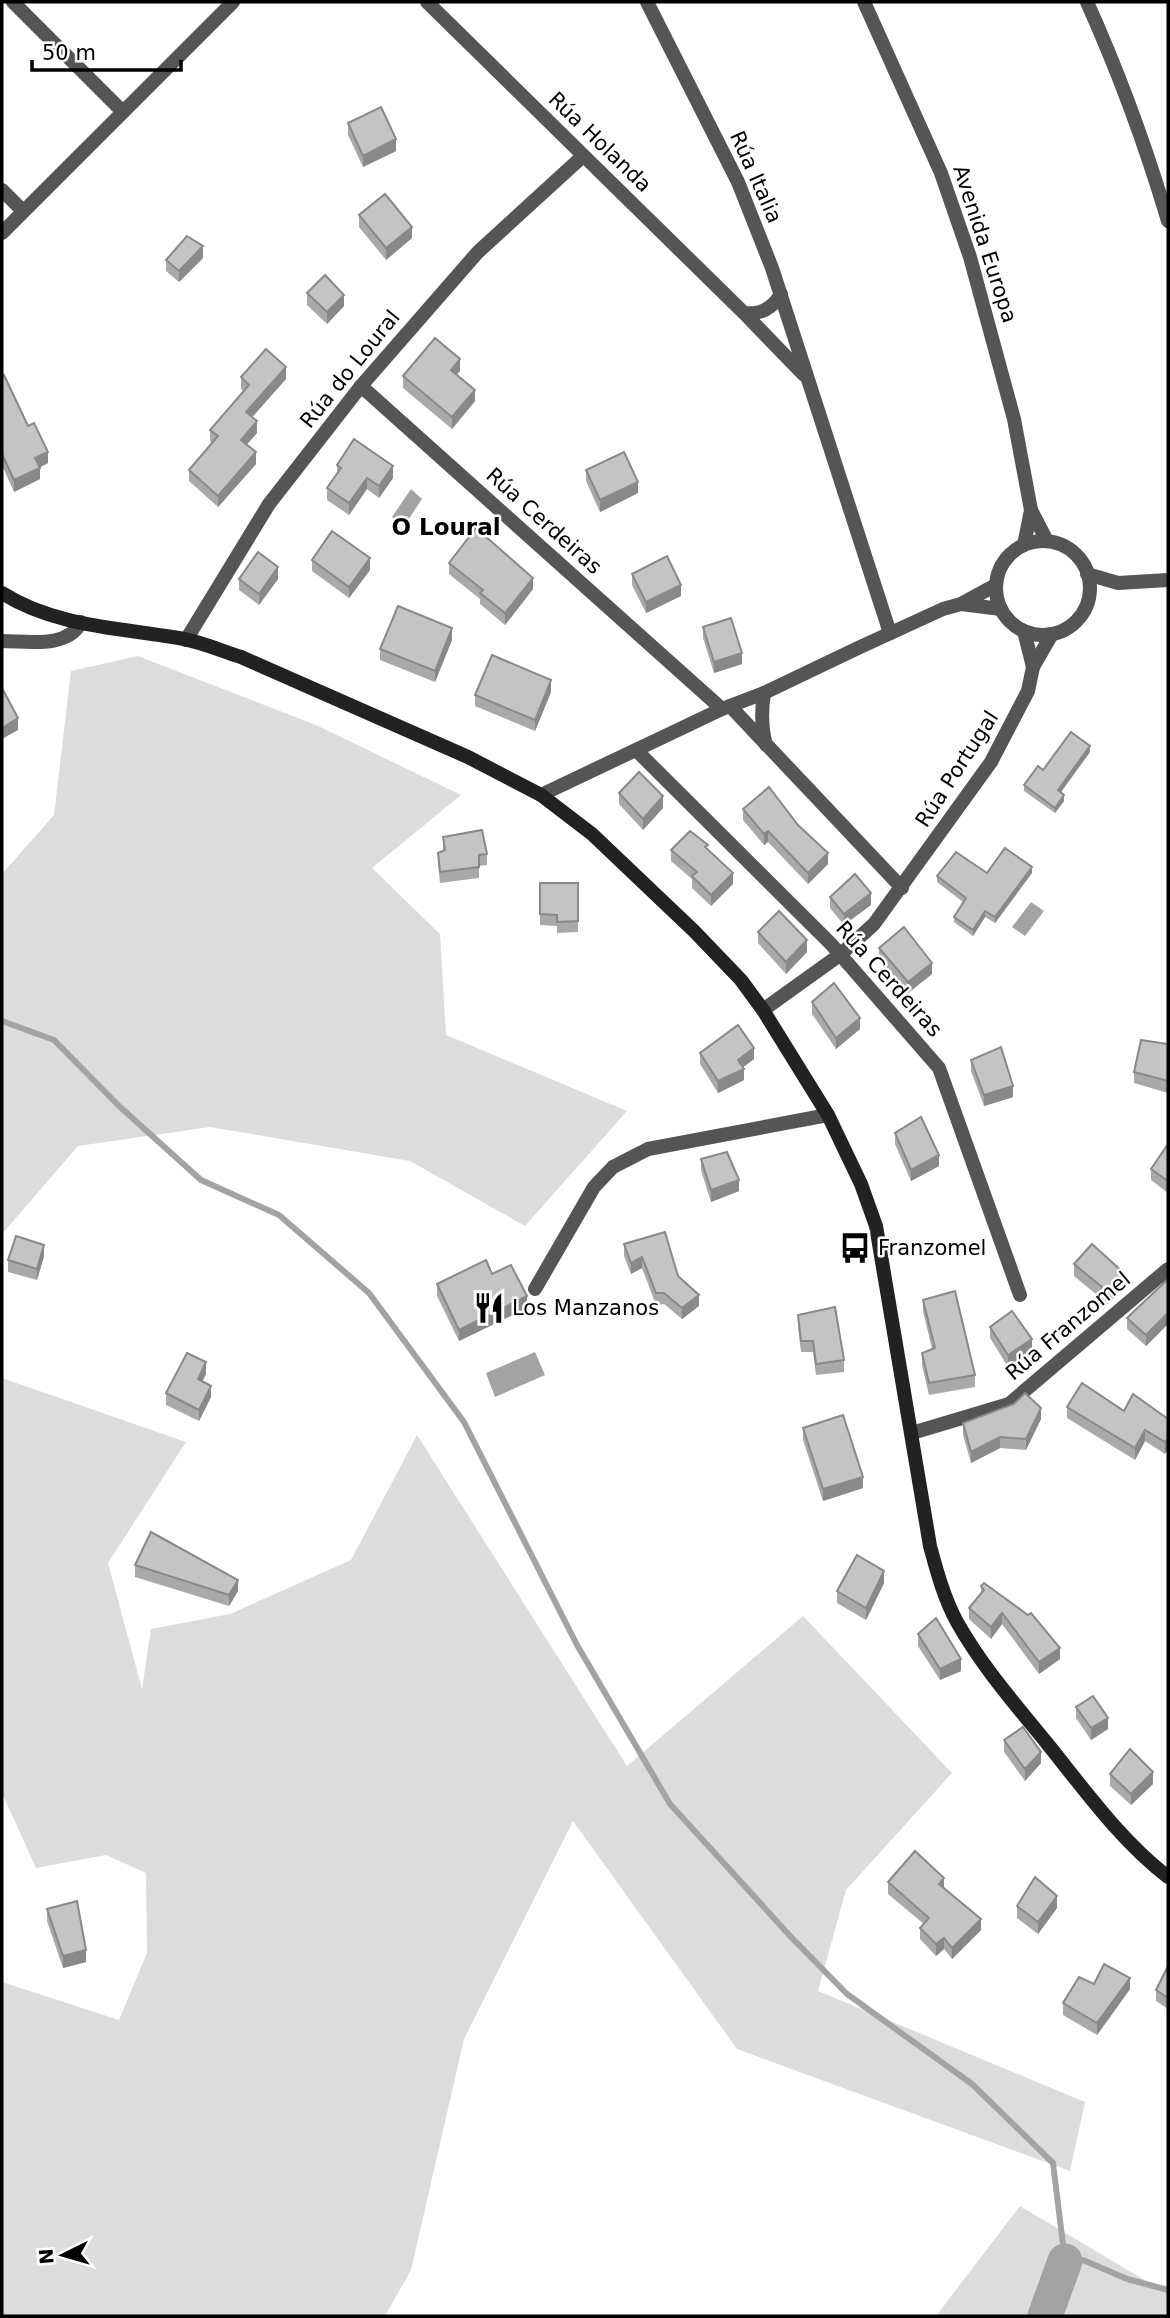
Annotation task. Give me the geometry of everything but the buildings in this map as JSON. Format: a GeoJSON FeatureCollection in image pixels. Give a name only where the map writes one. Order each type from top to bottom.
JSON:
{"type":"FeatureCollection","features":[{"type":"Feature","properties":{"kind":"street"},"geometry":{"type":"LineString","coordinates":[[13,2],[123,112]]}},
{"type":"Feature","properties":{"kind":"street","name":"Rúa Holanda"},"geometry":{"type":"LineString","coordinates":[[427,2],[806,377],[890,634]]}},
{"type":"Feature","properties":{"kind":"street","name":"Rúa Italia"},"geometry":{"type":"LineString","coordinates":[[647,2],[738,182],[781,294],[806,377]]}},
{"type":"Feature","properties":{"kind":"street","name":"Avenida Europa"},"geometry":{"type":"LineString","coordinates":[[864,2],[941,173],[970,257],[1011,407],[1031,510],[1047,541]]}},
{"type":"Feature","properties":{"kind":"street"},"geometry":{"type":"LineString","coordinates":[[1087,2],[1148,156],[1168,221]]}},
{"type":"Feature","properties":{"kind":"street"},"geometry":{"type":"LineString","coordinates":[[2,233],[123,112],[225,4]]}},
{"type":"Feature","properties":{"kind":"street","name":"Rúa do Loural"},"geometry":{"type":"LineString","coordinates":[[186,640],[269,504],[361,386],[478,252],[583,156]]}},
{"type":"Feature","properties":{"kind":"street"},"geometry":{"type":"LineString","coordinates":[[2,190],[23,211]]}},
{"type":"Feature","properties":{"kind":"street"},"geometry":{"type":"LineString","coordinates":[[744,313],[761,312],[777,302],[781,294]]}},
{"type":"Feature","properties":{"kind":"street","name":"Rúa Cerdeiras"},"geometry":{"type":"LineString","coordinates":[[361,386],[726,707]]}},
{"type":"Feature","properties":{"kind":"street","name":"Avenida Europa"},"geometry":{"type":"LineString","coordinates":[[1024,545],[1031,510]]}},
{"type":"Feature","properties":{"kind":"street"},"geometry":{"type":"LineString","coordinates":[[1047,541],[1068,549],[1083,564],[1089,596],[1086,607],[1072,625],[1052,634],[1033,634],[1024,631],[1007,618],[1001,609],[996,585],[1004,561],[1024,545],[1047,541]]}},
{"type":"Feature","properties":{"kind":"street"},"geometry":{"type":"LineString","coordinates":[[1087,574],[1118,583],[1168,580]]}},
{"type":"Feature","properties":{"kind":"street"},"geometry":{"type":"LineString","coordinates":[[1089,596],[1118,583]]}},
{"type":"Feature","properties":{"kind":"street"},"geometry":{"type":"LineString","coordinates":[[541,795],[726,707],[764,693],[943,609],[961,604],[996,585]]}},
{"type":"Feature","properties":{"kind":"street"},"geometry":{"type":"LineString","coordinates":[[2,593],[22,606],[50,616],[186,640],[241,657],[468,757],[541,795],[592,834],[694,930],[741,980],[763,1010],[828,1115],[861,1184],[876,1226],[930,1546],[940,1583],[956,1621],[1000,1684],[1115,1828],[1168,1877]]}},
{"type":"Feature","properties":{"kind":"street"},"geometry":{"type":"LineString","coordinates":[[961,604],[1001,609]]}},
{"type":"Feature","properties":{"kind":"street"},"geometry":{"type":"LineString","coordinates":[[2,641],[54,640],[71,635],[81,622]]}},
{"type":"Feature","properties":{"kind":"street"},"geometry":{"type":"LineString","coordinates":[[1024,631],[1033,667]]}},
{"type":"Feature","properties":{"kind":"street","name":"Rúa Portugal"},"geometry":{"type":"LineString","coordinates":[[763,1010],[841,954],[874,924],[902,888],[991,762],[1028,691],[1033,667],[1052,634]]}},
{"type":"Feature","properties":{"kind":"street"},"geometry":{"type":"LineString","coordinates":[[764,693],[761,710],[762,731],[767,746]]}},
{"type":"Feature","properties":{"kind":"street"},"geometry":{"type":"LineString","coordinates":[[726,707],[767,746],[902,888]]}},
{"type":"Feature","properties":{"kind":"street","name":"Rúa Cerdeiras"},"geometry":{"type":"LineString","coordinates":[[636,750],[841,954],[939,1068],[1020,1295]]}},
{"type":"Feature","properties":{"kind":"street"},"geometry":{"type":"LineString","coordinates":[[535,1289],[594,1187],[613,1167],[648,1149],[828,1115]]}},
{"type":"Feature","properties":{"kind":"street","name":"Rúa Franzomel"},"geometry":{"type":"LineString","coordinates":[[912,1433],[1009,1404],[1168,1269]]}},
{"type":"Feature","properties":{"kind":"shaded area"},"geometry":{"type":"Polygon","coordinates":[[[411,489],[422,499],[404,526],[392,517],[411,489]]]}},
{"type":"Feature","properties":{"kind":"shaded area"},"geometry":{"type":"Polygon","coordinates":[[[138,656],[316,725],[461,795],[372,868],[440,934],[446,1035],[627,1111],[525,1226],[410,1161],[210,1127],[78,1146],[2,1234],[2,874],[54,815],[71,671],[138,656]]]}},
{"type":"Feature","properties":{"kind":"shaded area"},"geometry":{"type":"Polygon","coordinates":[[[1031,902],[1044,911],[1025,936],[1012,927],[1031,902]]]}},
{"type":"Feature","properties":{"kind":"shaded area"},"geometry":{"type":"Polygon","coordinates":[[[535,1352],[545,1375],[495,1397],[486,1373],[535,1352]]]}},
{"type":"Feature","properties":{"kind":"shaded area"},"geometry":{"type":"Polygon","coordinates":[[[2,1378],[186,1442],[108,1563],[142,1689],[151,1629],[230,1614],[351,1560],[417,1435],[627,1766],[803,1616],[952,1773],[846,1890],[818,1991],[1085,2102],[1070,2171],[737,2049],[573,1821],[464,2039],[411,2270],[385,2316],[2,2316],[2,1982],[119,2020],[147,1953],[146,1873],[106,1855],[36,1868],[2,1793],[2,1378]]]}},
{"type":"Feature","properties":{"kind":"shaded area"},"geometry":{"type":"Polygon","coordinates":[[[1020,2206],[1168,2294],[1168,2316],[936,2316],[1020,2206]]]}},
{"type":"Feature","properties":{"kind":"waterway"},"geometry":{"type":"LineString","coordinates":[[2,1021],[54,1040],[119,1106],[201,1180],[279,1215],[369,1293],[464,1422],[577,1645],[670,1804],[791,1937],[847,1994],[972,2084],[1053,2163],[1065,2261],[1083,2260],[1127,2279],[1168,2290]]}},
{"type":"Feature","properties":{"kind":"waterway"},"geometry":{"type":"LineString","coordinates":[[1045,2316],[1065,2261]]}},
{"type":"Feature","properties":{"kind":"place","name":"Franzomel"},"geometry":{"type":"Point","coordinates":[855,1248]}},
{"type":"Feature","properties":{"kind":"place","name":"Los Manzanos"},"geometry":{"type":"Point","coordinates":[489,1308]}},
{"type":"Feature","properties":{"kind":"district","name":"O Loural"},"geometry":{"type":"Point","coordinates":[446,527]}}]}
